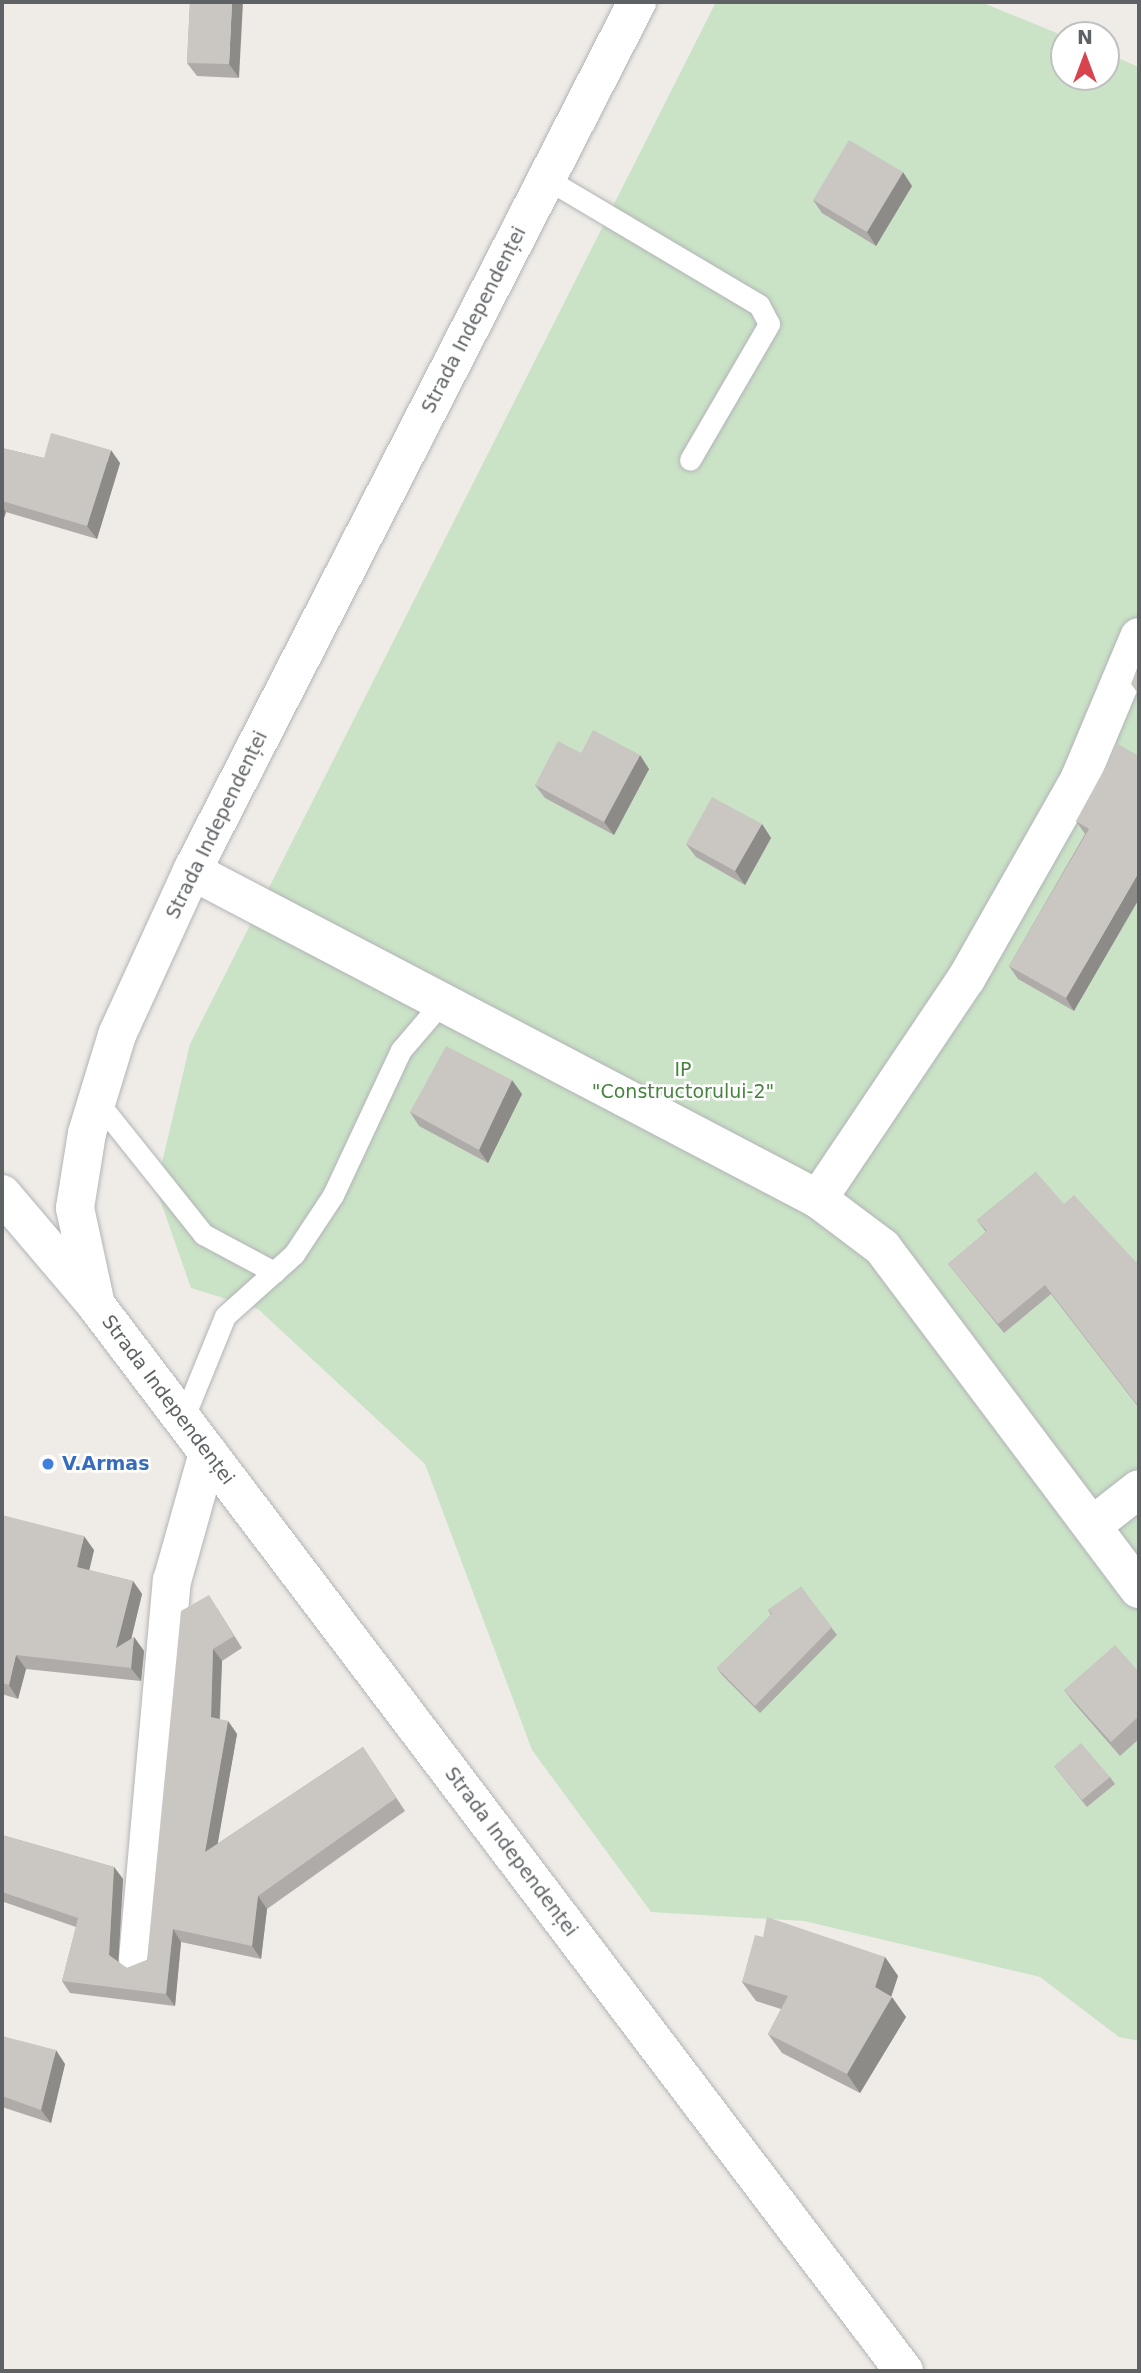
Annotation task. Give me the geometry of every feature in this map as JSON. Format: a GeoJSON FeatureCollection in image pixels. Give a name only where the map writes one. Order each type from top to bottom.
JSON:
{"type":"FeatureCollection","features":[{"type":"Feature","properties":{"kind":"main road","name":"Strada Independenței"},"geometry":{"type":"LineString","coordinates":[[638,2],[192,871],[117,1035],[97,1101],[75,1208],[96,1305],[904,2371]]}},
{"type":"Feature","properties":{"kind":"main road"},"geometry":{"type":"LineString","coordinates":[[818,1199],[966,979],[1079,780],[1139,637]]}},
{"type":"Feature","properties":{"kind":"main road"},"geometry":{"type":"LineString","coordinates":[[192,871],[818,1199],[882,1247],[1139,1589]]}},
{"type":"Feature","properties":{"kind":"main road"},"geometry":{"type":"LineString","coordinates":[[2,1194],[96,1305]]}},
{"type":"Feature","properties":{"kind":"main road"},"geometry":{"type":"LineString","coordinates":[[138,1959],[172,1581],[208,1452]]}},
{"type":"Feature","properties":{"kind":"main road"},"geometry":{"type":"LineString","coordinates":[[1093,1525],[1139,1489]]}},
{"type":"Feature","properties":{"kind":"lane"},"geometry":{"type":"LineString","coordinates":[[547,179],[759,305],[769,324],[690,460]]}},
{"type":"Feature","properties":{"kind":"lane"},"geometry":{"type":"LineString","coordinates":[[183,1419],[225,1316],[294,1254],[333,1195],[401,1050],[442,1002]]}},
{"type":"Feature","properties":{"kind":"lane"},"geometry":{"type":"LineString","coordinates":[[97,1101],[203,1234],[274,1272]]}},
{"type":"Feature","properties":{"kind":"green space","name":"IP \"Constructorului-2\""},"geometry":{"type":"Polygon","coordinates":[[[716,2],[981,2],[1050,30],[1050,91],[1120,91],[1120,59],[1139,67],[1139,2041],[1119,2037],[1040,1977],[804,1921],[651,1912],[532,1750],[425,1464],[258,1309],[191,1288],[156,1188],[190,1044],[716,2]]]}},
{"type":"Feature","properties":{"kind":"building"},"geometry":{"type":"Polygon","coordinates":[[[190,2],[232,2],[229,64],[187,63],[190,2]]]}},
{"type":"Feature","properties":{"kind":"building"},"geometry":{"type":"Polygon","coordinates":[[[849,140],[903,172],[867,232],[813,200],[849,140]]]}},
{"type":"Feature","properties":{"kind":"building"},"geometry":{"type":"Polygon","coordinates":[[[51,433],[111,450],[87,526],[2,501],[2,448],[44,458],[51,433]]]}},
{"type":"Feature","properties":{"kind":"building"},"geometry":{"type":"Polygon","coordinates":[[[1139,663],[1139,695],[1131,684],[1139,663]]]}},
{"type":"Feature","properties":{"kind":"building"},"geometry":{"type":"Polygon","coordinates":[[[593,730],[640,755],[604,822],[535,785],[558,741],[581,753],[593,730]]]}},
{"type":"Feature","properties":{"kind":"building"},"geometry":{"type":"Polygon","coordinates":[[[1118,744],[1139,756],[1139,872],[1066,998],[1009,966],[1089,829],[1076,821],[1118,744]]]}},
{"type":"Feature","properties":{"kind":"building"},"geometry":{"type":"Polygon","coordinates":[[[712,797],[762,824],[735,871],[686,844],[712,797]]]}},
{"type":"Feature","properties":{"kind":"building"},"geometry":{"type":"Polygon","coordinates":[[[446,1046],[512,1080],[479,1150],[410,1112],[446,1046]]]}},
{"type":"Feature","properties":{"kind":"building"},"geometry":{"type":"Polygon","coordinates":[[[1036,1172],[1064,1204],[1074,1195],[1136,1262],[1139,1259],[1139,1407],[1045,1285],[998,1324],[948,1264],[987,1231],[977,1220],[1036,1172]]]}},
{"type":"Feature","properties":{"kind":"building"},"geometry":{"type":"Polygon","coordinates":[[[2,1515],[84,1536],[77,1567],[133,1581],[116,1648],[134,1637],[131,1668],[16,1655],[9,1685],[2,1683],[2,1515]]]}},
{"type":"Feature","properties":{"kind":"building"},"geometry":{"type":"Polygon","coordinates":[[[801,1587],[832,1627],[755,1706],[717,1668],[772,1614],[768,1610],[801,1587]]]}},
{"type":"Feature","properties":{"kind":"building"},"geometry":{"type":"Polygon","coordinates":[[[209,1595],[234,1636],[213,1649],[211,1717],[228,1721],[205,1852],[363,1747],[396,1798],[258,1896],[252,1946],[173,1929],[166,1994],[62,1981],[78,1918],[2,1892],[2,1835],[114,1867],[109,1955],[127,1968],[147,1960],[181,1611],[209,1595]]]}},
{"type":"Feature","properties":{"kind":"building"},"geometry":{"type":"Polygon","coordinates":[[[1115,1645],[1139,1672],[1139,1716],[1111,1742],[1064,1690],[1115,1645]]]}},
{"type":"Feature","properties":{"kind":"building"},"geometry":{"type":"Polygon","coordinates":[[[1081,1743],[1110,1777],[1082,1800],[1054,1766],[1081,1743]]]}},
{"type":"Feature","properties":{"kind":"building"},"geometry":{"type":"Polygon","coordinates":[[[767,1917],[885,1957],[875,1987],[892,1997],[847,2074],[768,2034],[788,1996],[742,1982],[755,1935],[763,1937],[767,1917]]]}},
{"type":"Feature","properties":{"kind":"building"},"geometry":{"type":"Polygon","coordinates":[[[2,2036],[56,2050],[41,2110],[2,2096],[2,2036]]]}},
{"type":"Feature","properties":{"kind":"place","name":"V.Armas"},"geometry":{"type":"Point","coordinates":[48,1464]}}]}
